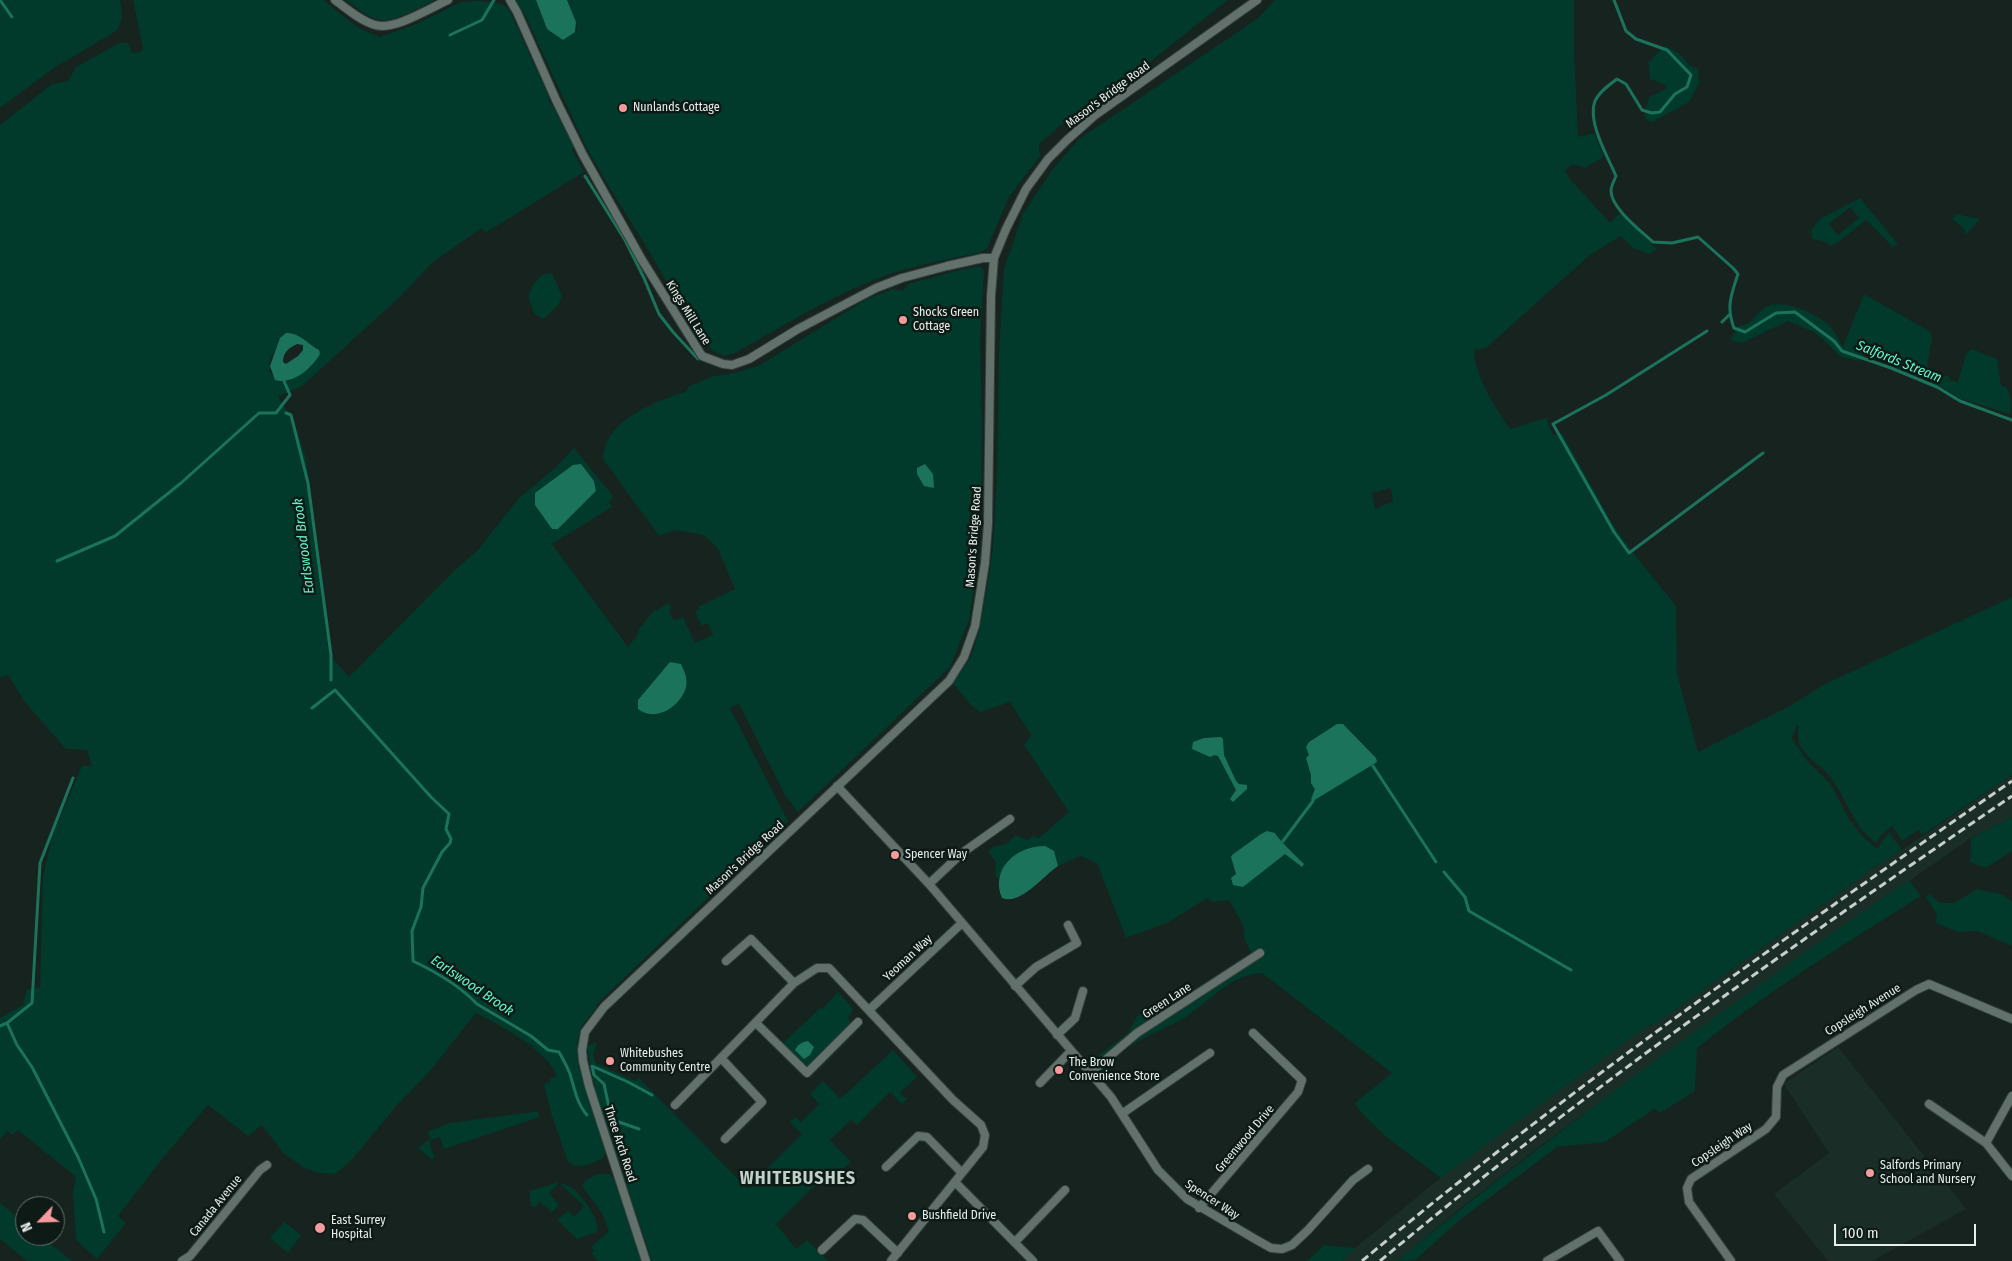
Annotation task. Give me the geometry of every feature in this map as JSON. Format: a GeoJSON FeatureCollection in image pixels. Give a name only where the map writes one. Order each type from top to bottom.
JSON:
{"type":"FeatureCollection","features":[{"type":"Feature","properties":{"kind":"street"},"geometry":{"type":"LineString","coordinates":[[335,0],[370,23],[382,26],[402,21],[448,0]]}},
{"type":"Feature","properties":{"kind":"street","name":"Kings Mill Lane"},"geometry":{"type":"LineString","coordinates":[[510,0],[583,155],[642,260],[702,356],[723,364],[732,365],[749,359],[798,329],[876,288],[902,278],[947,266],[983,258],[994,258]]}},
{"type":"Feature","properties":{"kind":"street","name":"Mason's Bridge Road"},"geometry":{"type":"LineString","coordinates":[[585,1032],[604,1007],[949,682],[964,657],[975,626],[985,564],[988,524],[989,333],[994,258],[1006,229],[1026,189],[1048,159],[1066,140],[1094,116],[1257,0]]}},
{"type":"Feature","properties":{"kind":"street","name":"Spencer Way"},"geometry":{"type":"LineString","coordinates":[[837,786],[929,884],[1090,1073],[1123,1113],[1145,1152],[1158,1170],[1171,1185],[1199,1208],[1271,1248],[1282,1249],[1292,1245],[1353,1180],[1368,1169]]}},
{"type":"Feature","properties":{"kind":"street"},"geometry":{"type":"LineString","coordinates":[[929,884],[962,853],[1010,819]]}},
{"type":"Feature","properties":{"kind":"street","name":"Yeoman Way"},"geometry":{"type":"LineString","coordinates":[[869,1010],[962,923]]}},
{"type":"Feature","properties":{"kind":"street"},"geometry":{"type":"LineString","coordinates":[[1015,986],[1036,968],[1077,943],[1068,925]]}},
{"type":"Feature","properties":{"kind":"street"},"geometry":{"type":"LineString","coordinates":[[726,961],[751,938],[794,983]]}},
{"type":"Feature","properties":{"kind":"street","name":"Green Lane"},"geometry":{"type":"LineString","coordinates":[[1090,1073],[1138,1033],[1260,953]]}},
{"type":"Feature","properties":{"kind":"street"},"geometry":{"type":"LineString","coordinates":[[675,1106],[794,983],[817,968],[828,968],[953,1100],[981,1125],[985,1135],[983,1147],[891,1261]]}},
{"type":"Feature","properties":{"kind":"street","name":"Copsleigh Avenue"},"geometry":{"type":"LineString","coordinates":[[1766,1129],[1776,1117],[1777,1087],[1783,1075],[1916,990],[1929,984],[2012,1019]]}},
{"type":"Feature","properties":{"kind":"street"},"geometry":{"type":"LineString","coordinates":[[1057,1034],[1075,1018],[1083,991]]}},
{"type":"Feature","properties":{"kind":"street"},"geometry":{"type":"LineString","coordinates":[[756,1023],[806,1073],[858,1022]]}},
{"type":"Feature","properties":{"kind":"street","name":"Three Arch Road"},"geometry":{"type":"LineString","coordinates":[[585,1032],[582,1050],[589,1086],[646,1261]]}},
{"type":"Feature","properties":{"kind":"street","name":"Greenwood Drive"},"geometry":{"type":"LineString","coordinates":[[1199,1208],[1279,1117],[1298,1092],[1302,1080],[1253,1033]]}},
{"type":"Feature","properties":{"kind":"street"},"geometry":{"type":"LineString","coordinates":[[1040,1083],[1071,1051]]}},
{"type":"Feature","properties":{"kind":"street"},"geometry":{"type":"LineString","coordinates":[[1123,1113],[1210,1053]]}},
{"type":"Feature","properties":{"kind":"street"},"geometry":{"type":"LineString","coordinates":[[721,1058],[762,1102],[725,1139]]}},
{"type":"Feature","properties":{"kind":"street"},"geometry":{"type":"LineString","coordinates":[[1986,1143],[2012,1096]]}},
{"type":"Feature","properties":{"kind":"street"},"geometry":{"type":"LineString","coordinates":[[1929,1104],[1986,1143],[2012,1176]]}},
{"type":"Feature","properties":{"kind":"street","name":"Copsleigh Way"},"geometry":{"type":"LineString","coordinates":[[1731,1261],[1689,1202],[1687,1188],[1691,1179],[1766,1129]]}},
{"type":"Feature","properties":{"kind":"street"},"geometry":{"type":"LineString","coordinates":[[886,1167],[918,1136],[927,1137],[962,1173]]}},
{"type":"Feature","properties":{"kind":"street","name":"Canada Avenue"},"geometry":{"type":"LineString","coordinates":[[182,1261],[190,1256],[260,1170],[267,1165]]}},
{"type":"Feature","properties":{"kind":"street"},"geometry":{"type":"LineString","coordinates":[[955,1182],[1033,1261]]}},
{"type":"Feature","properties":{"kind":"street"},"geometry":{"type":"LineString","coordinates":[[1015,1242],[1065,1190]]}},
{"type":"Feature","properties":{"kind":"street"},"geometry":{"type":"LineString","coordinates":[[822,1250],[855,1219],[863,1220],[898,1252]]}},
{"type":"Feature","properties":{"kind":"street"},"geometry":{"type":"LineString","coordinates":[[1547,1261],[1598,1231],[1620,1261]]}},
{"type":"Feature","properties":{"kind":"shaded area"},"geometry":{"type":"Polygon","coordinates":[[[0,0],[120,0],[121,20],[116,31],[54,68],[0,108],[0,0]]]}},
{"type":"Feature","properties":{"kind":"shaded area"},"geometry":{"type":"Polygon","coordinates":[[[133,0],[323,0],[359,28],[380,37],[416,24],[461,2],[494,2],[509,9],[548,95],[550,104],[554,107],[574,147],[572,149],[584,172],[485,233],[482,228],[433,262],[401,296],[302,386],[278,396],[286,410],[291,413],[306,458],[332,658],[349,677],[456,569],[478,550],[518,499],[556,467],[574,448],[614,497],[609,502],[612,507],[552,544],[628,647],[655,609],[656,611],[668,603],[671,607],[669,613],[672,618],[677,620],[683,617],[695,643],[713,635],[708,623],[702,626],[695,612],[699,610],[698,607],[735,589],[718,549],[704,535],[675,530],[659,536],[603,459],[606,445],[612,433],[634,414],[687,391],[688,387],[713,376],[729,374],[758,366],[867,299],[893,289],[903,291],[908,284],[980,266],[984,271],[980,339],[982,424],[981,522],[969,620],[950,667],[798,812],[785,795],[739,704],[730,708],[788,821],[597,1004],[597,1007],[582,1026],[577,1047],[579,1066],[595,1119],[606,1147],[603,1158],[581,1166],[568,1162],[551,1113],[544,1084],[557,1076],[551,1066],[543,1056],[522,1039],[476,1013],[429,1072],[398,1104],[350,1162],[335,1174],[319,1173],[306,1169],[283,1153],[262,1125],[248,1136],[208,1105],[163,1158],[118,1216],[126,1223],[97,1259],[76,1240],[73,1193],[76,1177],[18,1130],[13,1135],[7,1131],[0,1140],[0,1018],[23,1005],[27,989],[40,987],[43,878],[52,836],[82,766],[92,766],[87,750],[66,749],[24,701],[8,675],[0,678],[0,125],[52,84],[68,81],[76,67],[121,42],[128,43],[132,53],[141,52],[143,48],[133,0]],[[293,333],[275,351],[269,362],[271,373],[281,381],[288,381],[319,350],[293,333]],[[580,465],[558,529],[596,491],[594,481],[580,465]]]}},
{"type":"Feature","properties":{"kind":"shaded area"},"geometry":{"type":"Polygon","coordinates":[[[346,0],[435,0],[400,17],[380,20],[362,12],[346,0]]]}},
{"type":"Feature","properties":{"kind":"shaded area"},"geometry":{"type":"Polygon","coordinates":[[[516,0],[536,0],[547,29],[563,40],[577,30],[576,22],[567,0],[1228,0],[1132,76],[1075,113],[1039,144],[1040,156],[1009,197],[987,248],[982,252],[914,267],[874,280],[821,305],[735,353],[724,356],[713,351],[696,333],[611,190],[585,145],[526,17],[516,0]]]}},
{"type":"Feature","properties":{"kind":"shaded area"},"geometry":{"type":"Polygon","coordinates":[[[536,0],[567,0],[576,22],[575,32],[563,40],[547,29],[536,0]]]}},
{"type":"Feature","properties":{"kind":"shaded area"},"geometry":{"type":"Polygon","coordinates":[[[1275,0],[1574,0],[1578,137],[1594,133],[1604,157],[1585,168],[1572,164],[1565,170],[1570,179],[1610,223],[1620,213],[1657,249],[1648,254],[1632,247],[1621,236],[1590,255],[1486,348],[1474,350],[1475,360],[1487,391],[1510,429],[1546,418],[1553,435],[1562,433],[1613,525],[1676,606],[1677,673],[1698,752],[1790,706],[1825,684],[2012,597],[2012,775],[1922,835],[1918,830],[1902,841],[1892,826],[1883,833],[1876,843],[1856,821],[1832,779],[1803,750],[1799,744],[1799,726],[1796,726],[1791,737],[1807,761],[1830,783],[1849,819],[1861,835],[1877,849],[1889,832],[1902,850],[1868,871],[1655,1024],[1647,1026],[1441,1178],[1382,1133],[1355,1103],[1392,1073],[1262,973],[1248,975],[1236,980],[1186,1017],[1129,1047],[1111,1063],[1108,1071],[1102,1076],[1090,1062],[1128,1033],[1137,1016],[1153,1005],[1162,1004],[1170,1016],[1255,960],[1245,941],[1243,925],[1229,900],[1213,902],[1207,898],[1169,922],[1126,938],[1097,863],[1080,856],[1058,866],[1054,852],[1005,866],[999,878],[995,876],[996,862],[988,852],[993,847],[1006,844],[1016,835],[1027,840],[1033,836],[1039,838],[1069,812],[1024,745],[1031,735],[1010,702],[980,712],[972,706],[953,684],[971,657],[979,631],[988,582],[993,548],[997,473],[999,352],[1004,269],[1023,214],[1052,170],[1079,139],[1257,19],[1275,0]],[[1391,488],[1372,493],[1375,509],[1393,501],[1391,488]]]}},
{"type":"Feature","properties":{"kind":"shaded area"},"geometry":{"type":"Polygon","coordinates":[[[1665,46],[1679,53],[1689,65],[1698,69],[1699,84],[1689,102],[1653,122],[1647,121],[1644,115],[1649,97],[1666,89],[1666,85],[1650,79],[1649,62],[1665,46]]]}},
{"type":"Feature","properties":{"kind":"shaded area"},"geometry":{"type":"Polygon","coordinates":[[[1860,198],[1898,244],[1893,247],[1866,220],[1840,241],[1830,246],[1826,242],[1812,239],[1811,230],[1821,218],[1860,198]],[[1850,207],[1829,224],[1838,235],[1859,218],[1850,207]]]}},
{"type":"Feature","properties":{"kind":"shaded area"},"geometry":{"type":"Polygon","coordinates":[[[1956,214],[1980,219],[1967,234],[1952,219],[1956,214]]]}},
{"type":"Feature","properties":{"kind":"shaded area"},"geometry":{"type":"Polygon","coordinates":[[[552,273],[562,296],[558,306],[543,319],[534,313],[528,296],[533,285],[543,274],[552,273]]]}},
{"type":"Feature","properties":{"kind":"shaded area"},"geometry":{"type":"Polygon","coordinates":[[[1864,294],[1929,331],[1932,336],[1927,368],[1931,372],[1950,377],[1949,380],[1958,382],[1966,354],[1972,349],[1997,359],[2001,386],[2006,387],[2010,397],[2010,414],[1961,399],[1938,385],[1871,357],[1865,355],[1859,361],[1841,357],[1816,333],[1788,321],[1742,343],[1730,340],[1738,326],[1751,321],[1766,307],[1781,304],[1807,311],[1828,324],[1843,347],[1864,294]]]}},
{"type":"Feature","properties":{"kind":"shaded area"},"geometry":{"type":"Polygon","coordinates":[[[286,333],[295,334],[319,350],[320,354],[307,370],[295,378],[282,381],[275,380],[270,366],[280,338],[286,333]],[[297,344],[289,349],[285,353],[283,362],[286,364],[298,356],[303,350],[303,345],[297,344]]]}},
{"type":"Feature","properties":{"kind":"shaded area"},"geometry":{"type":"Polygon","coordinates":[[[581,464],[594,481],[596,491],[558,529],[552,529],[535,505],[535,493],[573,465],[581,464]]]}},
{"type":"Feature","properties":{"kind":"shaded area"},"geometry":{"type":"Polygon","coordinates":[[[925,464],[933,474],[934,488],[924,486],[917,474],[917,468],[925,464]]]}},
{"type":"Feature","properties":{"kind":"shaded area"},"geometry":{"type":"Polygon","coordinates":[[[670,662],[681,664],[686,678],[686,687],[679,700],[673,706],[660,713],[645,713],[638,709],[638,700],[670,662]]]}},
{"type":"Feature","properties":{"kind":"shaded area"},"geometry":{"type":"Polygon","coordinates":[[[1337,724],[1343,724],[1376,758],[1377,762],[1313,801],[1311,799],[1315,789],[1311,783],[1311,775],[1306,758],[1309,755],[1306,747],[1309,742],[1337,724]]]}},
{"type":"Feature","properties":{"kind":"shaded area"},"geometry":{"type":"Polygon","coordinates":[[[1221,737],[1223,739],[1224,755],[1236,781],[1239,784],[1247,785],[1247,789],[1233,802],[1230,799],[1236,790],[1218,756],[1210,757],[1192,749],[1193,742],[1204,738],[1221,737]]]}},
{"type":"Feature","properties":{"kind":"shaded area"},"geometry":{"type":"Polygon","coordinates":[[[2012,775],[2012,817],[1971,838],[1782,969],[1540,1146],[1458,1210],[1397,1261],[1343,1261],[1355,1248],[1438,1180],[1647,1026],[1655,1024],[1868,871],[2012,775]]]}},
{"type":"Feature","properties":{"kind":"shaded area"},"geometry":{"type":"Polygon","coordinates":[[[2012,817],[2012,851],[1986,868],[1970,862],[1971,838],[2012,817]]]}},
{"type":"Feature","properties":{"kind":"shaded area"},"geometry":{"type":"Polygon","coordinates":[[[1267,831],[1275,833],[1304,864],[1302,867],[1285,854],[1243,887],[1233,885],[1231,878],[1236,874],[1232,855],[1267,831]]]}},
{"type":"Feature","properties":{"kind":"shaded area"},"geometry":{"type":"Polygon","coordinates":[[[1045,846],[1054,851],[1058,866],[1024,894],[1016,898],[1002,898],[999,887],[1000,878],[1008,861],[1024,850],[1045,846]]]}},
{"type":"Feature","properties":{"kind":"shaded area"},"geometry":{"type":"Polygon","coordinates":[[[1909,880],[1921,896],[1778,988],[1697,1048],[1695,1091],[1660,1113],[1654,1109],[1605,1142],[1557,1147],[1461,1219],[1415,1260],[1397,1261],[1501,1177],[1678,1044],[1909,880]]]}},
{"type":"Feature","properties":{"kind":"shaded area"},"geometry":{"type":"Polygon","coordinates":[[[1977,889],[2004,895],[2012,902],[2012,946],[1977,931],[1958,932],[1936,923],[1937,915],[1926,897],[1930,894],[1940,903],[1954,903],[1977,889]]]}},
{"type":"Feature","properties":{"kind":"shaded area"},"geometry":{"type":"Polygon","coordinates":[[[838,992],[853,1008],[852,1013],[848,1017],[850,1025],[808,1065],[804,1066],[782,1044],[820,1008],[822,1009],[838,992]]]}},
{"type":"Feature","properties":{"kind":"shaded area"},"geometry":{"type":"Polygon","coordinates":[[[808,1041],[814,1047],[810,1055],[804,1059],[795,1050],[797,1046],[808,1041]]]}},
{"type":"Feature","properties":{"kind":"shaded area"},"geometry":{"type":"Polygon","coordinates":[[[597,1043],[593,1056],[596,1063],[635,1081],[639,1078],[747,1188],[802,1134],[790,1122],[795,1117],[801,1122],[819,1104],[810,1094],[823,1081],[840,1098],[893,1050],[917,1077],[900,1093],[907,1099],[902,1104],[890,1092],[857,1125],[851,1120],[830,1140],[851,1162],[839,1173],[845,1179],[840,1184],[828,1172],[776,1224],[796,1249],[807,1240],[828,1261],[652,1261],[594,1088],[587,1046],[597,1043]]]}},
{"type":"Feature","properties":{"kind":"shaded area","name":"Salfords Primary School and Nursery"},"geometry":{"type":"Polygon","coordinates":[[[1838,1047],[1966,1209],[1872,1261],[1828,1261],[1774,1194],[1829,1153],[1784,1084],[1838,1047]]]}},
{"type":"Feature","properties":{"kind":"shaded area"},"geometry":{"type":"Polygon","coordinates":[[[538,1112],[540,1117],[444,1149],[440,1137],[429,1141],[435,1159],[431,1159],[418,1148],[431,1138],[427,1132],[449,1123],[538,1112]]]}},
{"type":"Feature","properties":{"kind":"shaded area"},"geometry":{"type":"Polygon","coordinates":[[[598,1174],[609,1174],[615,1179],[642,1261],[598,1261],[591,1254],[594,1251],[591,1247],[609,1231],[602,1213],[582,1186],[586,1180],[598,1174]]]}},
{"type":"Feature","properties":{"kind":"shaded area"},"geometry":{"type":"Polygon","coordinates":[[[559,1183],[549,1193],[559,1205],[551,1214],[551,1211],[540,1202],[534,1208],[531,1206],[529,1191],[559,1183]]]}},
{"type":"Feature","properties":{"kind":"shaded area"},"geometry":{"type":"Polygon","coordinates":[[[559,1183],[572,1188],[585,1202],[594,1215],[598,1227],[597,1232],[577,1239],[557,1220],[568,1211],[574,1217],[584,1206],[559,1183]]]}},
{"type":"Feature","properties":{"kind":"shaded area"},"geometry":{"type":"Polygon","coordinates":[[[0,1203],[15,1215],[15,1246],[53,1246],[72,1261],[27,1261],[0,1239],[0,1203]]]}},
{"type":"Feature","properties":{"kind":"shaded area"},"geometry":{"type":"Polygon","coordinates":[[[284,1222],[301,1235],[288,1253],[270,1238],[284,1222]]]}},
{"type":"Feature","properties":{"kind":"shaded area"},"geometry":{"type":"Polygon","coordinates":[[[1324,1245],[1355,1248],[1343,1261],[1307,1261],[1324,1245]]]}},
{"type":"Feature","properties":{"kind":"waterway"},"geometry":{"type":"LineString","coordinates":[[0,0],[12,17]]}},
{"type":"Feature","properties":{"kind":"waterway"},"geometry":{"type":"LineString","coordinates":[[450,35],[482,20],[494,0]]}},
{"type":"Feature","properties":{"kind":"waterway","name":"Salfords Stream"},"geometry":{"type":"LineString","coordinates":[[1614,0],[1626,31],[1636,39],[1667,50],[1691,75],[1687,87],[1675,94],[1660,112],[1652,113],[1642,110],[1626,84],[1617,79],[1595,101],[1593,109],[1596,129],[1616,176],[1611,189],[1612,198],[1627,219],[1653,242],[1672,243],[1698,237],[1733,268],[1738,274],[1730,307],[1734,328],[1745,332],[1776,313],[1795,312],[1834,341],[1842,351],[1891,368],[1937,387],[1960,401],[2012,420]]}},
{"type":"Feature","properties":{"kind":"waterway"},"geometry":{"type":"LineString","coordinates":[[585,176],[625,240],[659,314],[698,359]]}},
{"type":"Feature","properties":{"kind":"waterway"},"geometry":{"type":"LineString","coordinates":[[1722,322],[1729,315]]}},
{"type":"Feature","properties":{"kind":"waterway"},"geometry":{"type":"LineString","coordinates":[[1707,331],[1606,395],[1553,424],[1614,532],[1629,553],[1763,453]]}},
{"type":"Feature","properties":{"kind":"waterway"},"geometry":{"type":"LineString","coordinates":[[57,561],[115,536],[181,483],[259,413],[276,413],[290,395],[284,381]]}},
{"type":"Feature","properties":{"kind":"waterway","name":"Earlswood Brook"},"geometry":{"type":"LineString","coordinates":[[286,413],[291,415],[308,483],[331,655],[331,680]]}},
{"type":"Feature","properties":{"kind":"waterway","name":"Earlswood Brook"},"geometry":{"type":"LineString","coordinates":[[312,708],[335,690],[431,797],[449,814],[446,829],[451,839],[450,843],[442,852],[423,888],[421,907],[412,931],[413,961],[447,980],[477,1004],[531,1036],[548,1050],[559,1052],[569,1071],[578,1101],[587,1115]]}},
{"type":"Feature","properties":{"kind":"waterway"},"geometry":{"type":"LineString","coordinates":[[1373,766],[1436,862]]}},
{"type":"Feature","properties":{"kind":"waterway"},"geometry":{"type":"LineString","coordinates":[[0,1026],[7,1023],[32,1003],[40,863],[73,778]]}},
{"type":"Feature","properties":{"kind":"waterway"},"geometry":{"type":"LineString","coordinates":[[1283,841],[1313,801]]}},
{"type":"Feature","properties":{"kind":"waterway"},"geometry":{"type":"LineString","coordinates":[[1444,872],[1465,897],[1469,911],[1571,970]]}},
{"type":"Feature","properties":{"kind":"waterway"},"geometry":{"type":"LineString","coordinates":[[7,1023],[78,1157],[96,1199],[104,1232]]}},
{"type":"Feature","properties":{"kind":"waterway"},"geometry":{"type":"LineString","coordinates":[[612,1122],[604,1084],[594,1075],[592,1066],[652,1095]]}},
{"type":"Feature","properties":{"kind":"waterway","name":"Earlswood Brook"},"geometry":{"type":"LineString","coordinates":[[619,1122],[639,1129]]}},
{"type":"Feature","properties":{"kind":"railway"},"geometry":{"type":"LineString","coordinates":[[1362,1261],[1440,1197],[1600,1073],[1763,954],[2012,781]]}},
{"type":"Feature","properties":{"kind":"railway"},"geometry":{"type":"LineString","coordinates":[[1380,1261],[1533,1138],[1611,1079],[1770,963],[2012,796]]}},
{"type":"Feature","properties":{"kind":"place","name":"Nunlands Cottage"},"geometry":{"type":"Point","coordinates":[623,108]}},
{"type":"Feature","properties":{"kind":"place","name":"Shocks Green Cottage"},"geometry":{"type":"Point","coordinates":[903,320]}},
{"type":"Feature","properties":{"kind":"place","name":"Spencer Way"},"geometry":{"type":"Point","coordinates":[895,855]}},
{"type":"Feature","properties":{"kind":"place","name":"Whitebushes Community Centre"},"geometry":{"type":"Point","coordinates":[610,1061]}},
{"type":"Feature","properties":{"kind":"place","name":"The Brow Convenience Store"},"geometry":{"type":"Point","coordinates":[1059,1070]}},
{"type":"Feature","properties":{"kind":"place","name":"Salfords Primary School and Nursery"},"geometry":{"type":"Point","coordinates":[1870,1173]}},
{"type":"Feature","properties":{"kind":"place","name":"Bushfield Drive"},"geometry":{"type":"Point","coordinates":[912,1216]}},
{"type":"Feature","properties":{"kind":"place","name":"East Surrey Hospital"},"geometry":{"type":"Point","coordinates":[320,1228]}},
{"type":"Feature","properties":{"kind":"district","name":"WHITEBUSHES"},"geometry":{"type":"Point","coordinates":[798,1179]}}]}
